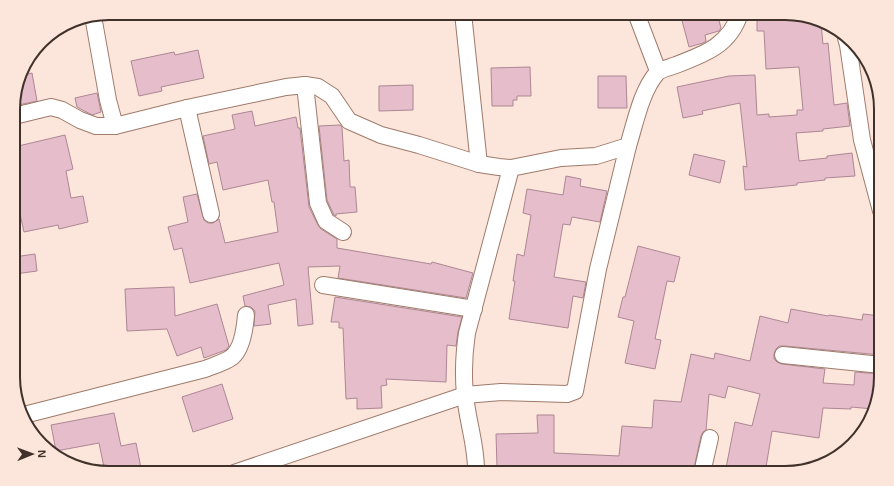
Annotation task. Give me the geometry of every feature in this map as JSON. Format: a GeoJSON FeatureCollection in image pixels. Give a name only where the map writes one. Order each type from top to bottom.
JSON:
{"type":"FeatureCollection","features":[{"type":"Feature","properties":{"kind":"street"},"geometry":{"type":"LineString","coordinates":[[464,20],[479,164]]}},
{"type":"Feature","properties":{"kind":"street"},"geometry":{"type":"LineString","coordinates":[[639,20],[658,71]]}},
{"type":"Feature","properties":{"kind":"street"},"geometry":{"type":"LineString","coordinates":[[255,466],[465,395],[501,392],[568,394],[575,392],[598,270],[628,146],[648,86],[658,71],[706,53],[730,34],[737,20]]}},
{"type":"Feature","properties":{"kind":"street"},"geometry":{"type":"LineString","coordinates":[[94,22],[108,100],[115,126]]}},
{"type":"Feature","properties":{"kind":"street"},"geometry":{"type":"LineString","coordinates":[[850,48],[862,140],[874,170]]}},
{"type":"Feature","properties":{"kind":"street"},"geometry":{"type":"LineString","coordinates":[[305,86],[318,203],[326,221],[343,232]]}},
{"type":"Feature","properties":{"kind":"street"},"geometry":{"type":"LineString","coordinates":[[20,115],[51,107],[62,110],[80,120],[96,126],[115,126],[187,108],[286,87],[305,86],[318,87],[332,96],[349,121],[374,132],[479,164],[511,168],[561,158],[596,156],[628,146]]}},
{"type":"Feature","properties":{"kind":"street"},"geometry":{"type":"LineString","coordinates":[[187,108],[211,214]]}},
{"type":"Feature","properties":{"kind":"street"},"geometry":{"type":"LineString","coordinates":[[476,466],[465,395],[464,353],[467,333],[511,168]]}},
{"type":"Feature","properties":{"kind":"street"},"geometry":{"type":"LineString","coordinates":[[323,285],[474,309]]}},
{"type":"Feature","properties":{"kind":"street"},"geometry":{"type":"LineString","coordinates":[[28,414],[205,369],[232,357],[240,344],[244,332],[246,315]]}},
{"type":"Feature","properties":{"kind":"street"},"geometry":{"type":"LineString","coordinates":[[783,355],[874,364]]}},
{"type":"Feature","properties":{"kind":"street"},"geometry":{"type":"LineString","coordinates":[[704,466],[710,438]]}},
{"type":"Feature","properties":{"kind":"building"},"geometry":{"type":"Polygon","coordinates":[[[682,20],[719,20],[721,28],[719,31],[705,35],[706,41],[703,43],[689,47],[682,20]]]}},
{"type":"Feature","properties":{"kind":"building"},"geometry":{"type":"Polygon","coordinates":[[[757,20],[796,21],[821,28],[823,44],[828,43],[834,105],[847,103],[850,126],[823,129],[823,131],[796,133],[799,161],[827,158],[827,156],[852,153],[855,176],[825,178],[825,180],[797,183],[797,185],[745,190],[743,166],[747,167],[740,103],[702,111],[703,114],[683,118],[677,87],[729,76],[755,75],[757,115],[769,114],[769,117],[797,115],[797,110],[803,110],[799,67],[766,69],[764,31],[757,31],[757,20]]]}},
{"type":"Feature","properties":{"kind":"building"},"geometry":{"type":"Polygon","coordinates":[[[198,50],[204,78],[161,87],[162,91],[139,96],[131,61],[174,52],[175,55],[198,50]]]}},
{"type":"Feature","properties":{"kind":"building"},"geometry":{"type":"Polygon","coordinates":[[[530,67],[531,96],[517,96],[517,100],[513,100],[513,106],[492,106],[491,68],[530,67]]]}},
{"type":"Feature","properties":{"kind":"building"},"geometry":{"type":"Polygon","coordinates":[[[32,73],[37,101],[20,105],[23,86],[27,74],[32,73]]]}},
{"type":"Feature","properties":{"kind":"building"},"geometry":{"type":"Polygon","coordinates":[[[598,76],[626,76],[627,108],[598,108],[598,76]]]}},
{"type":"Feature","properties":{"kind":"building"},"geometry":{"type":"Polygon","coordinates":[[[413,85],[413,110],[379,111],[379,86],[413,85]]]}},
{"type":"Feature","properties":{"kind":"building"},"geometry":{"type":"Polygon","coordinates":[[[97,93],[101,112],[92,115],[77,107],[75,98],[97,93]]]}},
{"type":"Feature","properties":{"kind":"building"},"geometry":{"type":"Polygon","coordinates":[[[252,111],[255,126],[296,117],[298,128],[300,128],[309,207],[321,229],[337,239],[337,248],[431,264],[432,262],[473,273],[466,298],[338,278],[340,266],[308,267],[313,324],[298,326],[296,299],[268,305],[271,324],[254,326],[255,311],[251,307],[245,306],[243,296],[284,285],[279,263],[190,283],[182,248],[174,250],[168,227],[188,222],[183,197],[197,194],[204,220],[208,223],[213,223],[219,219],[225,243],[278,232],[274,202],[272,202],[268,180],[223,190],[217,162],[209,164],[203,136],[235,129],[232,115],[252,111]]]}},
{"type":"Feature","properties":{"kind":"building"},"geometry":{"type":"Polygon","coordinates":[[[340,125],[342,127],[344,161],[349,160],[350,187],[355,187],[357,212],[336,214],[336,216],[334,215],[327,200],[319,126],[340,125]]]}},
{"type":"Feature","properties":{"kind":"building"},"geometry":{"type":"Polygon","coordinates":[[[65,135],[73,169],[66,171],[71,198],[83,196],[88,222],[59,229],[58,225],[24,232],[20,214],[20,146],[65,135]]]}},
{"type":"Feature","properties":{"kind":"building"},"geometry":{"type":"Polygon","coordinates":[[[694,154],[725,161],[720,183],[689,175],[694,154]]]}},
{"type":"Feature","properties":{"kind":"building"},"geometry":{"type":"Polygon","coordinates":[[[566,176],[581,179],[580,186],[607,191],[600,222],[572,217],[570,225],[563,224],[554,277],[586,282],[583,298],[573,296],[568,328],[509,319],[515,281],[513,281],[517,254],[524,256],[531,215],[523,213],[527,189],[563,195],[566,176]]]}},
{"type":"Feature","properties":{"kind":"building"},"geometry":{"type":"Polygon","coordinates":[[[638,246],[680,257],[674,282],[667,281],[655,339],[661,340],[655,369],[625,363],[634,321],[618,317],[623,297],[625,297],[638,246]]]}},
{"type":"Feature","properties":{"kind":"building"},"geometry":{"type":"Polygon","coordinates":[[[35,254],[37,271],[20,273],[20,256],[35,254]]]}},
{"type":"Feature","properties":{"kind":"building"},"geometry":{"type":"Polygon","coordinates":[[[174,287],[175,316],[217,304],[229,346],[226,350],[204,358],[201,347],[177,356],[167,329],[127,331],[125,289],[174,287]]]}},
{"type":"Feature","properties":{"kind":"building"},"geometry":{"type":"Polygon","coordinates":[[[335,297],[462,317],[456,346],[447,345],[446,382],[386,379],[387,385],[381,386],[382,408],[357,409],[357,398],[346,399],[343,328],[339,328],[339,322],[331,322],[335,297]]]}},
{"type":"Feature","properties":{"kind":"building"},"geometry":{"type":"Polygon","coordinates":[[[791,309],[828,316],[862,320],[863,314],[874,315],[874,354],[784,346],[779,346],[774,354],[774,359],[782,364],[825,369],[823,383],[854,385],[855,372],[874,373],[873,388],[868,409],[851,407],[851,409],[823,408],[819,438],[772,431],[766,466],[726,466],[735,422],[752,426],[760,394],[728,386],[725,398],[709,394],[706,430],[701,436],[695,466],[497,466],[496,434],[538,433],[537,415],[554,415],[554,453],[619,456],[622,426],[652,428],[654,400],[681,402],[691,354],[714,359],[715,353],[750,361],[760,316],[788,323],[791,309]]]}},
{"type":"Feature","properties":{"kind":"building"},"geometry":{"type":"Polygon","coordinates":[[[222,384],[233,419],[193,432],[182,397],[222,384]]]}},
{"type":"Feature","properties":{"kind":"building"},"geometry":{"type":"Polygon","coordinates":[[[114,413],[121,446],[136,443],[141,466],[104,466],[99,443],[59,450],[55,448],[51,425],[114,413]]]}}]}
